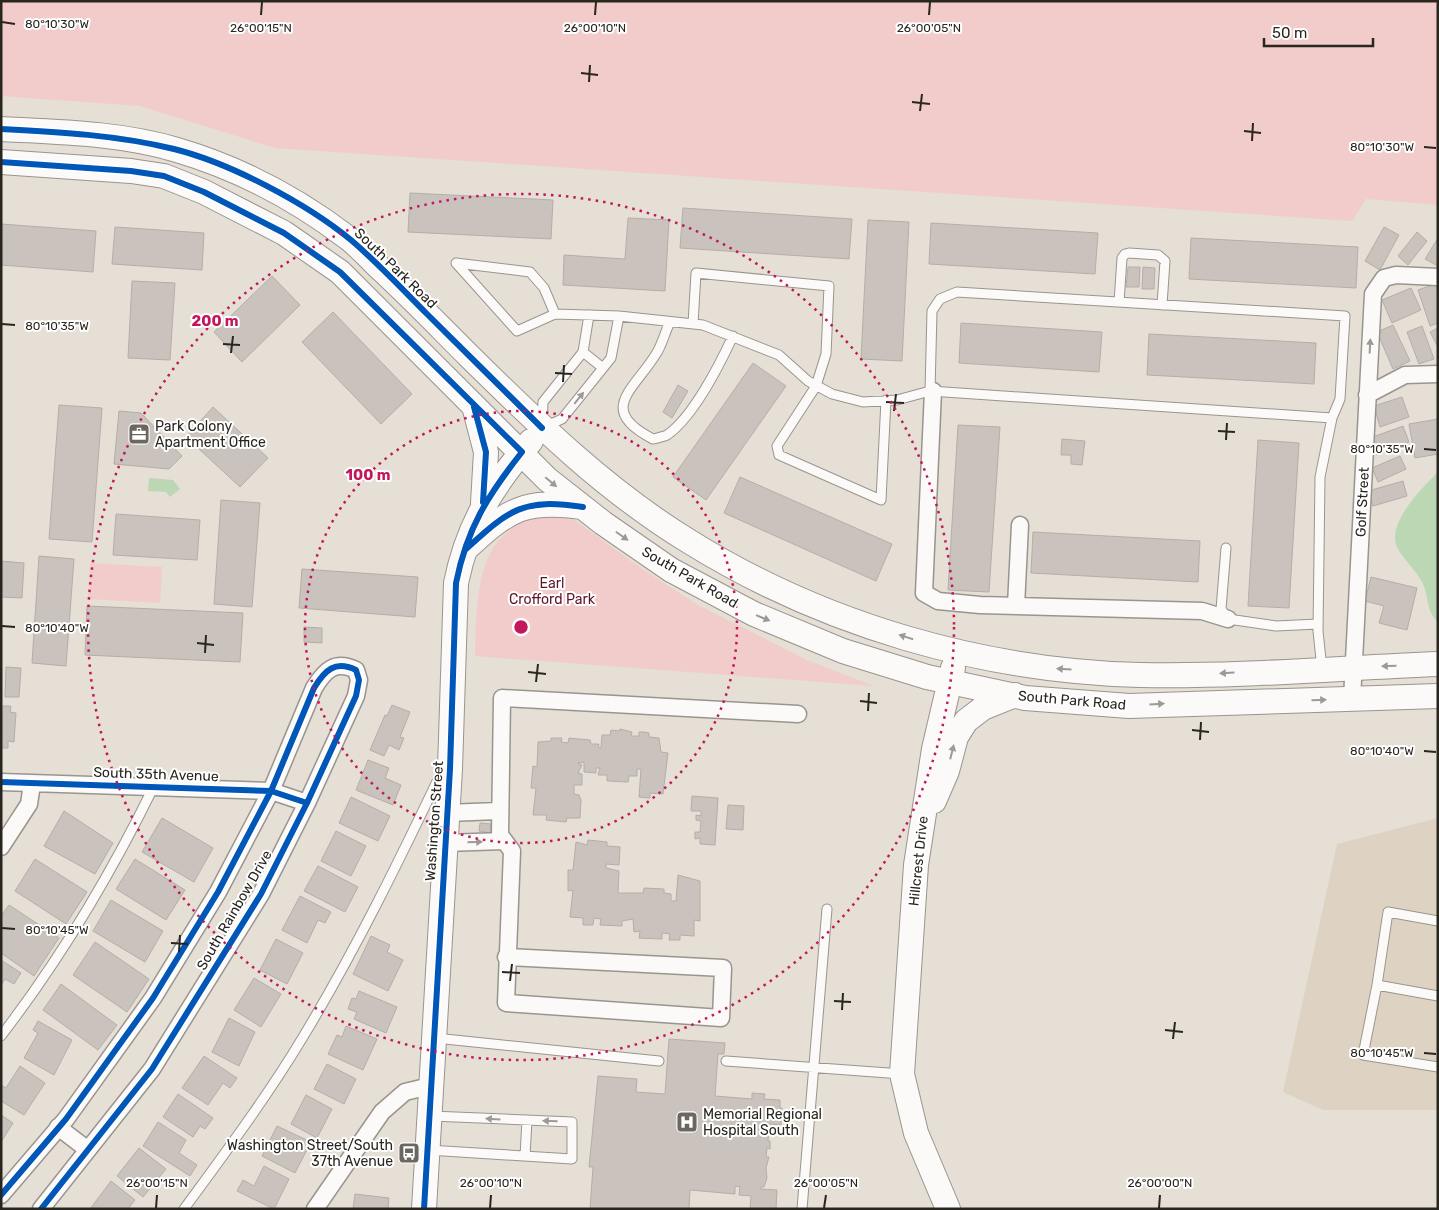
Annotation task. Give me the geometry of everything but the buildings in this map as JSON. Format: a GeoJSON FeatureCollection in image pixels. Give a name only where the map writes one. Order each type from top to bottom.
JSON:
{"type":"FeatureCollection","features":[{"type":"Feature","properties":{"kind":"street","name":"South Park Road"},"geometry":{"type":"LineString","coordinates":[[1,129],[70,133],[135,140],[176,149],[263,184],[302,206],[350,240],[542,428],[608,487],[690,542],[769,586],[854,622],[958,652],[1045,668],[1139,675],[1438,664]]}},
{"type":"Feature","properties":{"kind":"street","name":"South Park Road"},"geometry":{"type":"LineString","coordinates":[[1,162],[131,171],[164,176],[249,214],[284,233],[340,272],[547,479],[583,507],[671,570],[754,614],[843,650],[927,677],[1015,695],[1129,706],[1204,702],[1438,696]]}},
{"type":"Feature","properties":{"kind":"street","name":"Golf Street"},"geometry":{"type":"LineString","coordinates":[[1352,699],[1372,294],[1384,278],[1396,275],[1438,277]]}},
{"type":"Feature","properties":{"kind":"street"},"geometry":{"type":"LineString","coordinates":[[1367,395],[1405,375],[1438,374]]}},
{"type":"Feature","properties":{"kind":"street"},"geometry":{"type":"LineString","coordinates":[[932,391],[924,593],[938,601],[1016,606],[1202,611],[1228,619]]}},
{"type":"Feature","properties":{"kind":"street"},"geometry":{"type":"LineString","coordinates":[[473,404],[486,452],[483,506]]}},
{"type":"Feature","properties":{"kind":"street","name":"Washington Street"},"geometry":{"type":"LineString","coordinates":[[424,1209],[432,1038],[451,752],[454,606],[462,552],[483,506],[542,428]]}},
{"type":"Feature","properties":{"kind":"street"},"geometry":{"type":"LineString","coordinates":[[462,552],[495,522],[509,513],[536,504],[553,503],[583,507]]}},
{"type":"Feature","properties":{"kind":"street"},"geometry":{"type":"LineString","coordinates":[[1016,606],[1020,525]]}},
{"type":"Feature","properties":{"kind":"street","name":"Hillcrest Drive"},"geometry":{"type":"LineString","coordinates":[[948,1209],[916,1133],[902,1074],[916,865],[934,749],[958,652]]}},
{"type":"Feature","properties":{"kind":"street","name":"South Rainbow Drive"},"geometry":{"type":"LineString","coordinates":[[1,1195],[58,1127],[153,998],[218,892],[272,791],[314,688],[321,676],[333,667],[346,665],[356,670],[360,680],[356,696],[307,803],[261,894],[157,1061],[41,1209]]}},
{"type":"Feature","properties":{"kind":"street"},"geometry":{"type":"LineString","coordinates":[[921,830],[947,771],[956,737],[966,721],[984,708],[1015,695]]}},
{"type":"Feature","properties":{"kind":"street"},"geometry":{"type":"LineString","coordinates":[[506,957],[723,968],[721,1018],[506,1003],[506,957],[512,851],[500,835],[498,812],[502,698],[798,714]]}},
{"type":"Feature","properties":{"kind":"street","name":"South 35th Avenue"},"geometry":{"type":"LineString","coordinates":[[1,782],[272,791],[307,803]]}},
{"type":"Feature","properties":{"kind":"street"},"geometry":{"type":"LineString","coordinates":[[1,847],[29,804],[32,784]]}},
{"type":"Feature","properties":{"kind":"street"},"geometry":{"type":"LineString","coordinates":[[447,813],[498,812]]}},
{"type":"Feature","properties":{"kind":"street"},"geometry":{"type":"LineString","coordinates":[[445,843],[504,841]]}},
{"type":"Feature","properties":{"kind":"street"},"geometry":{"type":"LineString","coordinates":[[315,1209],[382,1112],[405,1092],[430,1086]]}},
{"type":"Feature","properties":{"kind":"street"},"geometry":{"type":"LineString","coordinates":[[58,1127],[88,1150]]}},
{"type":"Feature","properties":{"kind":"lane"},"geometry":{"type":"LineString","coordinates":[[1118,302],[1122,258],[1125,254],[1129,253],[1162,257],[1165,261],[1162,304]]}},
{"type":"Feature","properties":{"kind":"lane"},"geometry":{"type":"LineString","coordinates":[[555,314],[544,288],[530,272],[456,263],[518,331],[555,314],[619,316],[703,325],[779,355],[808,381],[832,394],[863,402],[886,400],[932,391],[1332,418]]}},
{"type":"Feature","properties":{"kind":"lane"},"geometry":{"type":"LineString","coordinates":[[693,324],[696,273],[829,286],[826,354],[816,386],[777,446],[779,455],[881,500],[886,400]]}},
{"type":"Feature","properties":{"kind":"lane"},"geometry":{"type":"LineString","coordinates":[[932,391],[932,311],[940,300],[957,292],[1345,316],[1340,399],[1332,418],[1320,477],[1318,624],[1322,669]]}},
{"type":"Feature","properties":{"kind":"lane"},"geometry":{"type":"LineString","coordinates":[[589,315],[583,352],[543,402],[542,428],[562,419],[611,358],[619,316]]}},
{"type":"Feature","properties":{"kind":"lane"},"geometry":{"type":"LineString","coordinates":[[670,322],[656,354],[630,387],[622,406],[626,421],[634,429],[653,439],[665,436],[677,426],[714,376],[733,336]]}},
{"type":"Feature","properties":{"kind":"lane"},"geometry":{"type":"LineString","coordinates":[[583,352],[603,368]]}},
{"type":"Feature","properties":{"kind":"lane"},"geometry":{"type":"LineString","coordinates":[[1226,548],[1221,609],[1228,619],[1276,626],[1318,624]]}},
{"type":"Feature","properties":{"kind":"lane"},"geometry":{"type":"LineString","coordinates":[[184,1209],[266,1094],[302,1038],[385,888],[451,752]]}},
{"type":"Feature","properties":{"kind":"lane"},"geometry":{"type":"LineString","coordinates":[[1,1036],[48,973],[80,922],[130,834],[154,786]]}},
{"type":"Feature","properties":{"kind":"lane"},"geometry":{"type":"LineString","coordinates":[[802,1209],[827,909]]}},
{"type":"Feature","properties":{"kind":"lane"},"geometry":{"type":"LineString","coordinates":[[1438,921],[1388,912],[1377,985],[1363,1055],[1438,1067]]}},
{"type":"Feature","properties":{"kind":"lane"},"geometry":{"type":"LineString","coordinates":[[1377,985],[1438,996]]}},
{"type":"Feature","properties":{"kind":"lane"},"geometry":{"type":"LineString","coordinates":[[432,1038],[658,1061]]}},
{"type":"Feature","properties":{"kind":"lane"},"geometry":{"type":"LineString","coordinates":[[726,1061],[902,1074]]}},
{"type":"Feature","properties":{"kind":"lane"},"geometry":{"type":"LineString","coordinates":[[426,1150],[572,1159],[572,1122],[428,1115]]}},
{"type":"Feature","properties":{"kind":"lane"},"geometry":{"type":"LineString","coordinates":[[525,1156],[527,1120]]}},
{"type":"Feature","properties":{"kind":"lane"},"geometry":{"type":"LineString","coordinates":[[327,1209],[328,1191]]}},
{"type":"Feature","properties":{"kind":"shaded area"},"geometry":{"type":"Polygon","coordinates":[[[1438,472],[1438,622],[1431,613],[1423,584],[1398,549],[1395,539],[1396,529],[1407,507],[1438,472]]]}},
{"type":"Feature","properties":{"kind":"shaded area"},"geometry":{"type":"Polygon","coordinates":[[[149,478],[173,480],[180,489],[170,497],[166,492],[148,491],[149,478]]]}},
{"type":"Feature","properties":{"kind":"shaded area"},"geometry":{"type":"Polygon","coordinates":[[[1438,818],[1438,1110],[1323,1110],[1283,1092],[1337,844],[1438,818]]]}},
{"type":"Feature","properties":{"kind":"green space"},"geometry":{"type":"Polygon","coordinates":[[[1,1],[1438,1],[1438,205],[1366,199],[1352,221],[275,148],[140,106],[1,96],[1,1]]]}},
{"type":"Feature","properties":{"kind":"green space","name":"Earl Crofford Park"},"geometry":{"type":"Polygon","coordinates":[[[551,516],[573,519],[642,569],[698,605],[809,661],[874,686],[475,656],[478,597],[488,559],[497,543],[510,529],[531,519],[551,516]]]}},
{"type":"Feature","properties":{"kind":"green space"},"geometry":{"type":"Polygon","coordinates":[[[90,563],[162,567],[160,603],[88,599],[90,563]]]}},
{"type":"Feature","properties":{"kind":"cycle path"},"geometry":{"type":"LineString","coordinates":[[1,129],[110,137],[153,144],[196,155],[267,186],[312,212],[351,240],[390,276],[542,428]]}},
{"type":"Feature","properties":{"kind":"cycle path"},"geometry":{"type":"LineString","coordinates":[[1,162],[131,171],[164,176],[204,192],[284,233],[340,272],[522,452],[480,513],[466,545],[456,583],[450,769],[424,1209]]}},
{"type":"Feature","properties":{"kind":"cycle path"},"geometry":{"type":"LineString","coordinates":[[474,407],[486,452],[483,502]]}},
{"type":"Feature","properties":{"kind":"cycle path"},"geometry":{"type":"LineString","coordinates":[[466,549],[494,524],[518,510],[546,504],[583,507]]}},
{"type":"Feature","properties":{"kind":"cycle path"},"geometry":{"type":"LineString","coordinates":[[1,1195],[66,1119],[153,998],[218,892],[271,791],[314,688],[322,676],[331,668],[336,667],[349,667],[356,670],[359,680],[356,696],[307,803],[261,894],[152,1069],[41,1209]]}},
{"type":"Feature","properties":{"kind":"cycle path"},"geometry":{"type":"LineString","coordinates":[[1,782],[271,791],[307,803]]}},
{"type":"Feature","properties":{"kind":"place","name":"Park Colony Apartment Office"},"geometry":{"type":"Point","coordinates":[139,434]}},
{"type":"Feature","properties":{"kind":"place","name":"Memorial Regional Hospital South"},"geometry":{"type":"Point","coordinates":[687,1122]}},
{"type":"Feature","properties":{"kind":"place","name":"Washington Street/South 37th Avenue"},"geometry":{"type":"Point","coordinates":[409,1153]}}]}
